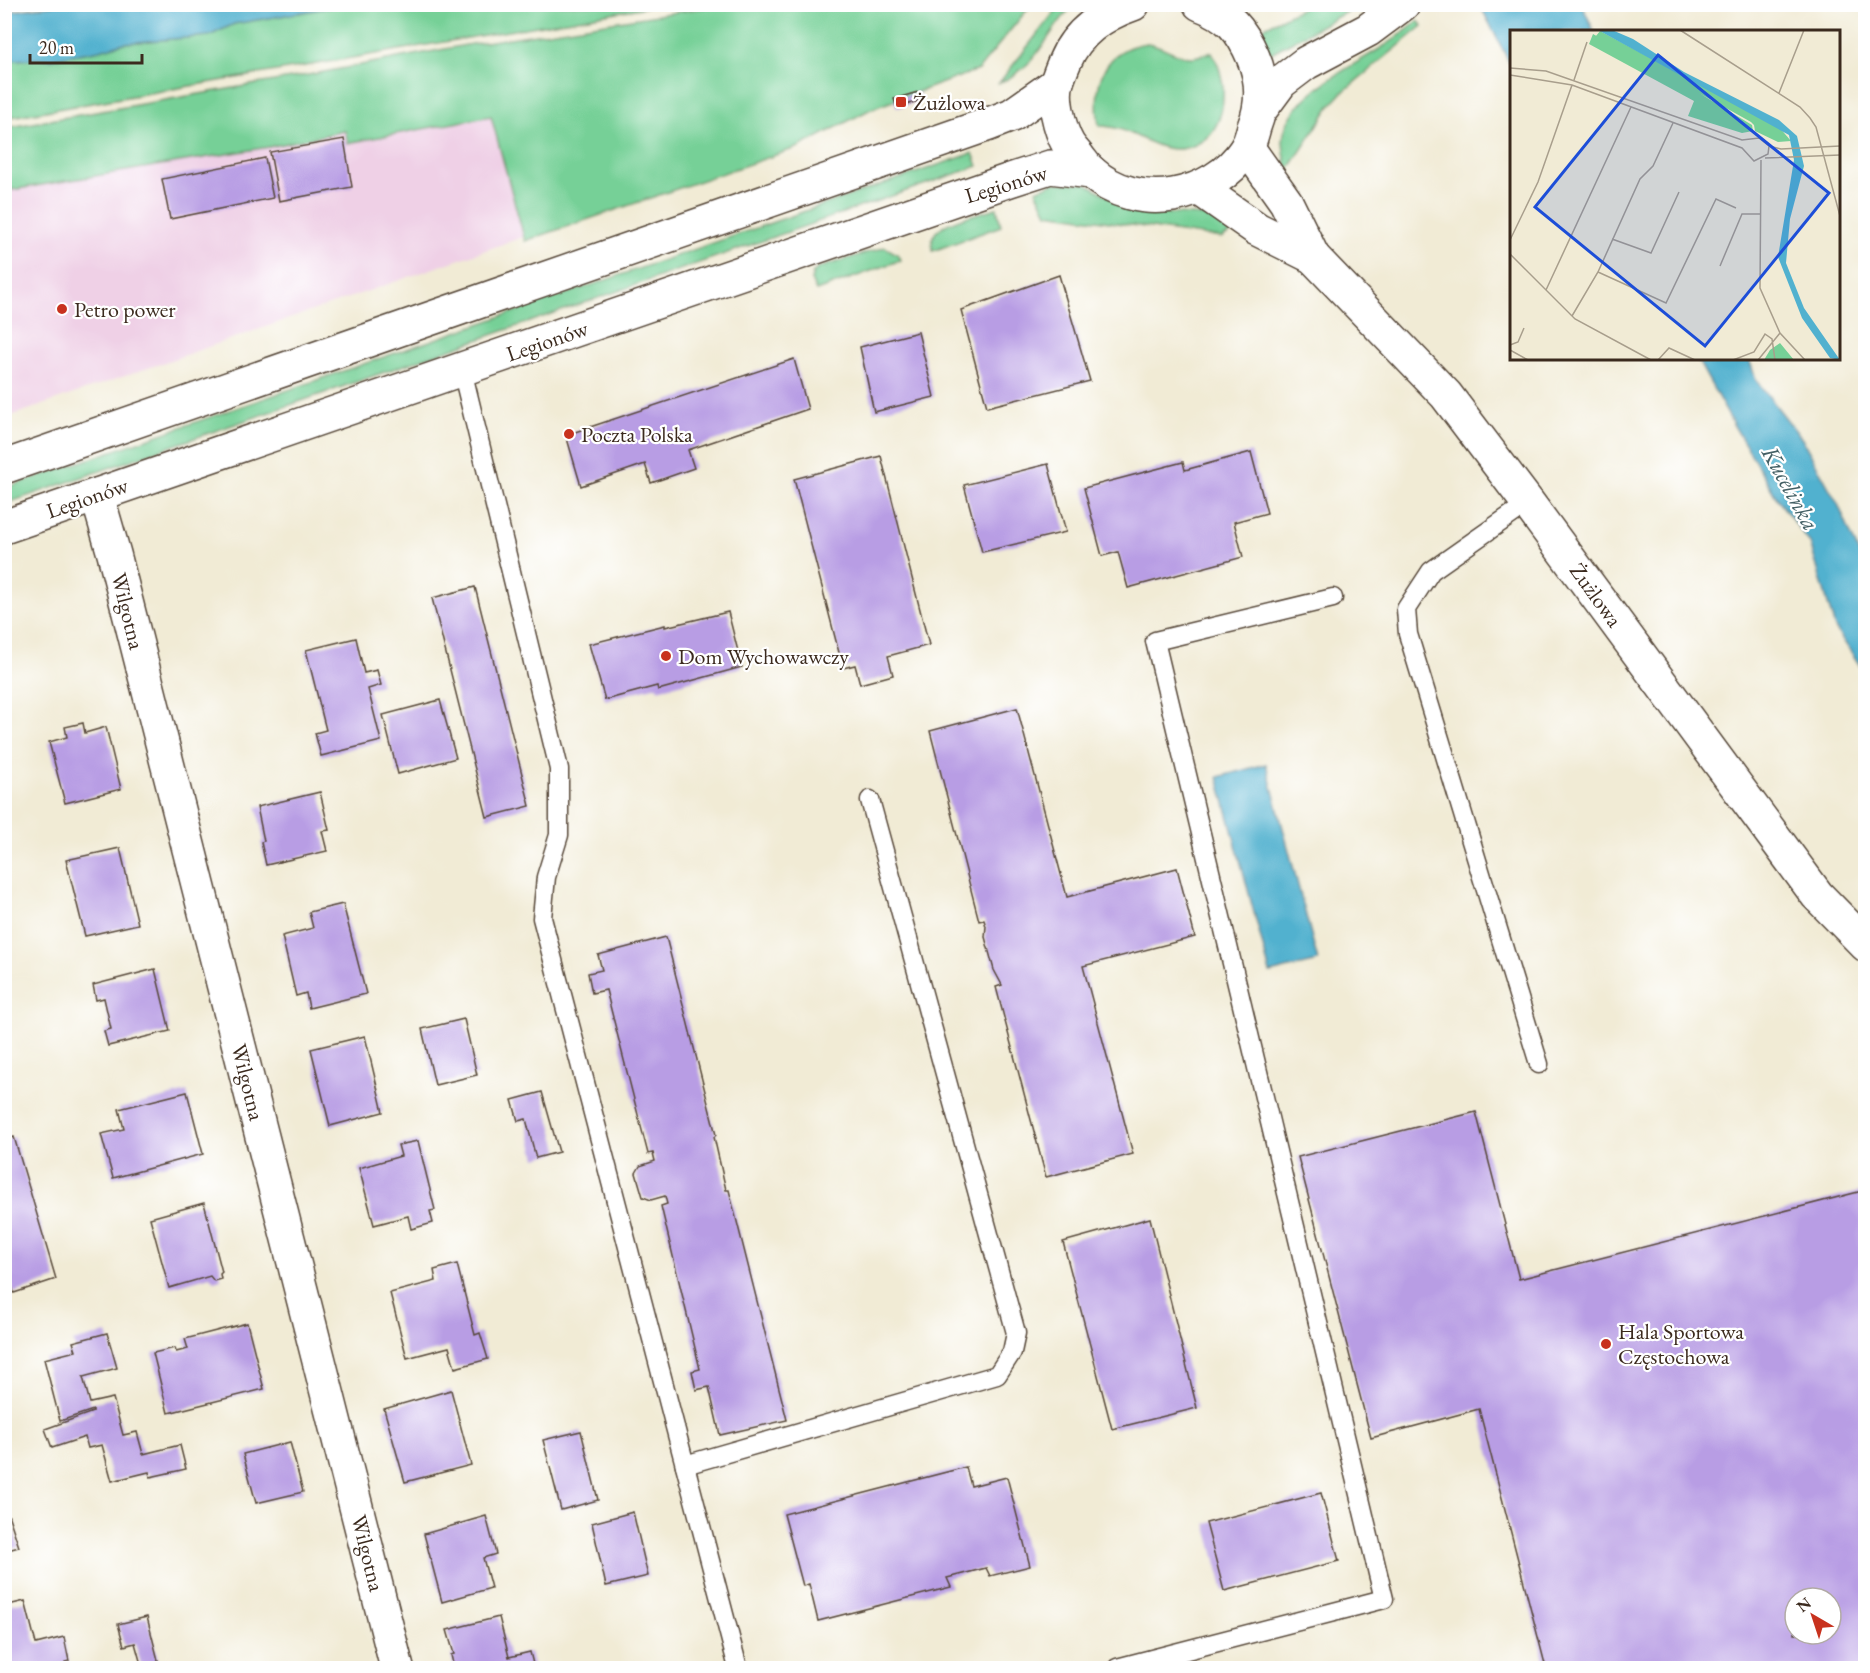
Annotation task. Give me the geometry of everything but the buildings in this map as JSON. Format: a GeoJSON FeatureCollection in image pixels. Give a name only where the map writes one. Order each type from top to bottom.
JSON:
{"type":"FeatureCollection","features":[{"type":"Feature","properties":{"kind":"street"},"geometry":{"type":"LineString","coordinates":[[1133,4],[1113,11],[1088,29],[1070,49],[1056,84],[1056,110],[1068,144],[1091,172],[1115,188],[1143,196],[1172,196],[1200,189],[1227,172],[1247,147],[1261,109],[1281,82],[1306,63],[1368,30],[1402,4]]}},
{"type":"Feature","properties":{"kind":"street"},"geometry":{"type":"LineString","coordinates":[[1222,7],[1244,36],[1259,71],[1261,109]]}},
{"type":"Feature","properties":{"kind":"street"},"geometry":{"type":"LineString","coordinates":[[4,467],[989,124],[1012,115],[1056,84]]}},
{"type":"Feature","properties":{"kind":"street","name":"Żużlowa"},"geometry":{"type":"LineString","coordinates":[[1247,147],[1286,202],[1312,257],[1446,395],[1817,895],[1866,945]]}},
{"type":"Feature","properties":{"kind":"street","name":"Legionów"},"geometry":{"type":"LineString","coordinates":[[4,527],[1050,167],[1091,172]]}},
{"type":"Feature","properties":{"kind":"street","name":"Żużlowa"},"geometry":{"type":"LineString","coordinates":[[1200,189],[1257,229],[1312,257]]}},
{"type":"Feature","properties":{"kind":"street","name":"Wilgotna"},"geometry":{"type":"LineString","coordinates":[[97,495],[397,1668]]}},
{"type":"Feature","properties":{"kind":"lane"},"geometry":{"type":"LineString","coordinates":[[462,370],[559,769],[559,835],[546,878],[542,918],[738,1668]]}},
{"type":"Feature","properties":{"kind":"lane"},"geometry":{"type":"LineString","coordinates":[[1528,503],[1431,572],[1406,609],[1408,634],[1539,1064]]}},
{"type":"Feature","properties":{"kind":"lane"},"geometry":{"type":"LineString","coordinates":[[1117,1668],[1383,1599],[1155,641],[1333,598]]}},
{"type":"Feature","properties":{"kind":"lane"},"geometry":{"type":"LineString","coordinates":[[685,1465],[997,1375],[1012,1352],[1016,1333],[870,800]]}},
{"type":"Feature","properties":{"kind":"shaded area"},"geometry":{"type":"Polygon","coordinates":[[[491,115],[523,237],[5,418],[5,191],[269,147],[346,131],[348,142],[491,115]]]}},
{"type":"Feature","properties":{"kind":"green space"},"geometry":{"type":"Polygon","coordinates":[[[344,5],[658,5],[5,118],[5,60],[51,59],[124,43],[209,36],[234,24],[344,5]]]}},
{"type":"Feature","properties":{"kind":"green space"},"geometry":{"type":"Polygon","coordinates":[[[721,5],[1031,5],[978,70],[871,109],[799,147],[525,241],[491,116],[348,143],[345,131],[269,147],[5,191],[5,128],[466,45],[721,5]]]}},
{"type":"Feature","properties":{"kind":"green space"},"geometry":{"type":"Polygon","coordinates":[[[1060,5],[1074,5],[1024,68],[999,83],[1060,5]]]}},
{"type":"Feature","properties":{"kind":"green space"},"geometry":{"type":"Polygon","coordinates":[[[1308,5],[1359,5],[1262,58],[1249,35],[1308,5]]]}},
{"type":"Feature","properties":{"kind":"green space"},"geometry":{"type":"Polygon","coordinates":[[[1418,21],[1423,26],[1344,91],[1330,106],[1287,172],[1283,140],[1287,124],[1308,96],[1418,21]]]}},
{"type":"Feature","properties":{"kind":"green space"},"geometry":{"type":"Polygon","coordinates":[[[1147,43],[1187,57],[1212,52],[1216,60],[1223,85],[1221,110],[1217,124],[1207,138],[1195,145],[1182,149],[1170,149],[1112,127],[1099,126],[1097,111],[1099,84],[1110,61],[1131,47],[1147,43]]]}},
{"type":"Feature","properties":{"kind":"green space"},"geometry":{"type":"Polygon","coordinates":[[[973,153],[978,166],[5,504],[5,488],[973,153]]]}},
{"type":"Feature","properties":{"kind":"green space"},"geometry":{"type":"Polygon","coordinates":[[[1054,183],[1086,183],[1134,211],[1206,216],[1234,228],[1222,238],[1047,213],[1036,190],[1054,183]]]}},
{"type":"Feature","properties":{"kind":"green space"},"geometry":{"type":"Polygon","coordinates":[[[997,208],[1001,226],[933,251],[933,236],[941,228],[955,220],[997,208]]]}},
{"type":"Feature","properties":{"kind":"green space"},"geometry":{"type":"Polygon","coordinates":[[[885,247],[897,254],[901,260],[816,291],[811,280],[818,268],[885,247]]]}},
{"type":"Feature","properties":{"kind":"water"},"geometry":{"type":"Polygon","coordinates":[[[54,5],[344,5],[234,24],[209,36],[124,43],[51,59],[5,60],[5,12],[54,5]]]}},
{"type":"Feature","properties":{"kind":"water"},"geometry":{"type":"Polygon","coordinates":[[[1480,5],[1582,5],[1594,30],[1510,30],[1510,64],[1480,5]]]}},
{"type":"Feature","properties":{"kind":"water","name":"Kucelinka"},"geometry":{"type":"Polygon","coordinates":[[[1698,360],[1749,360],[1756,380],[1802,439],[1838,504],[1865,568],[1865,673],[1835,628],[1810,543],[1778,500],[1698,360]]]}},
{"type":"Feature","properties":{"kind":"water"},"geometry":{"type":"Polygon","coordinates":[[[1266,764],[1318,961],[1270,973],[1218,777],[1266,764]]]}},
{"type":"Feature","properties":{"kind":"place","name":"Żużlowa"},"geometry":{"type":"Point","coordinates":[901,102]}},
{"type":"Feature","properties":{"kind":"place","name":"Petro power"},"geometry":{"type":"Point","coordinates":[62,309]}},
{"type":"Feature","properties":{"kind":"place","name":"Poczta Polska"},"geometry":{"type":"Point","coordinates":[569,434]}},
{"type":"Feature","properties":{"kind":"place","name":"Dom Wychowawczy"},"geometry":{"type":"Point","coordinates":[666,656]}},
{"type":"Feature","properties":{"kind":"place","name":"Hala Sportowa Częstochowa"},"geometry":{"type":"Point","coordinates":[1606,1344]}}]}
